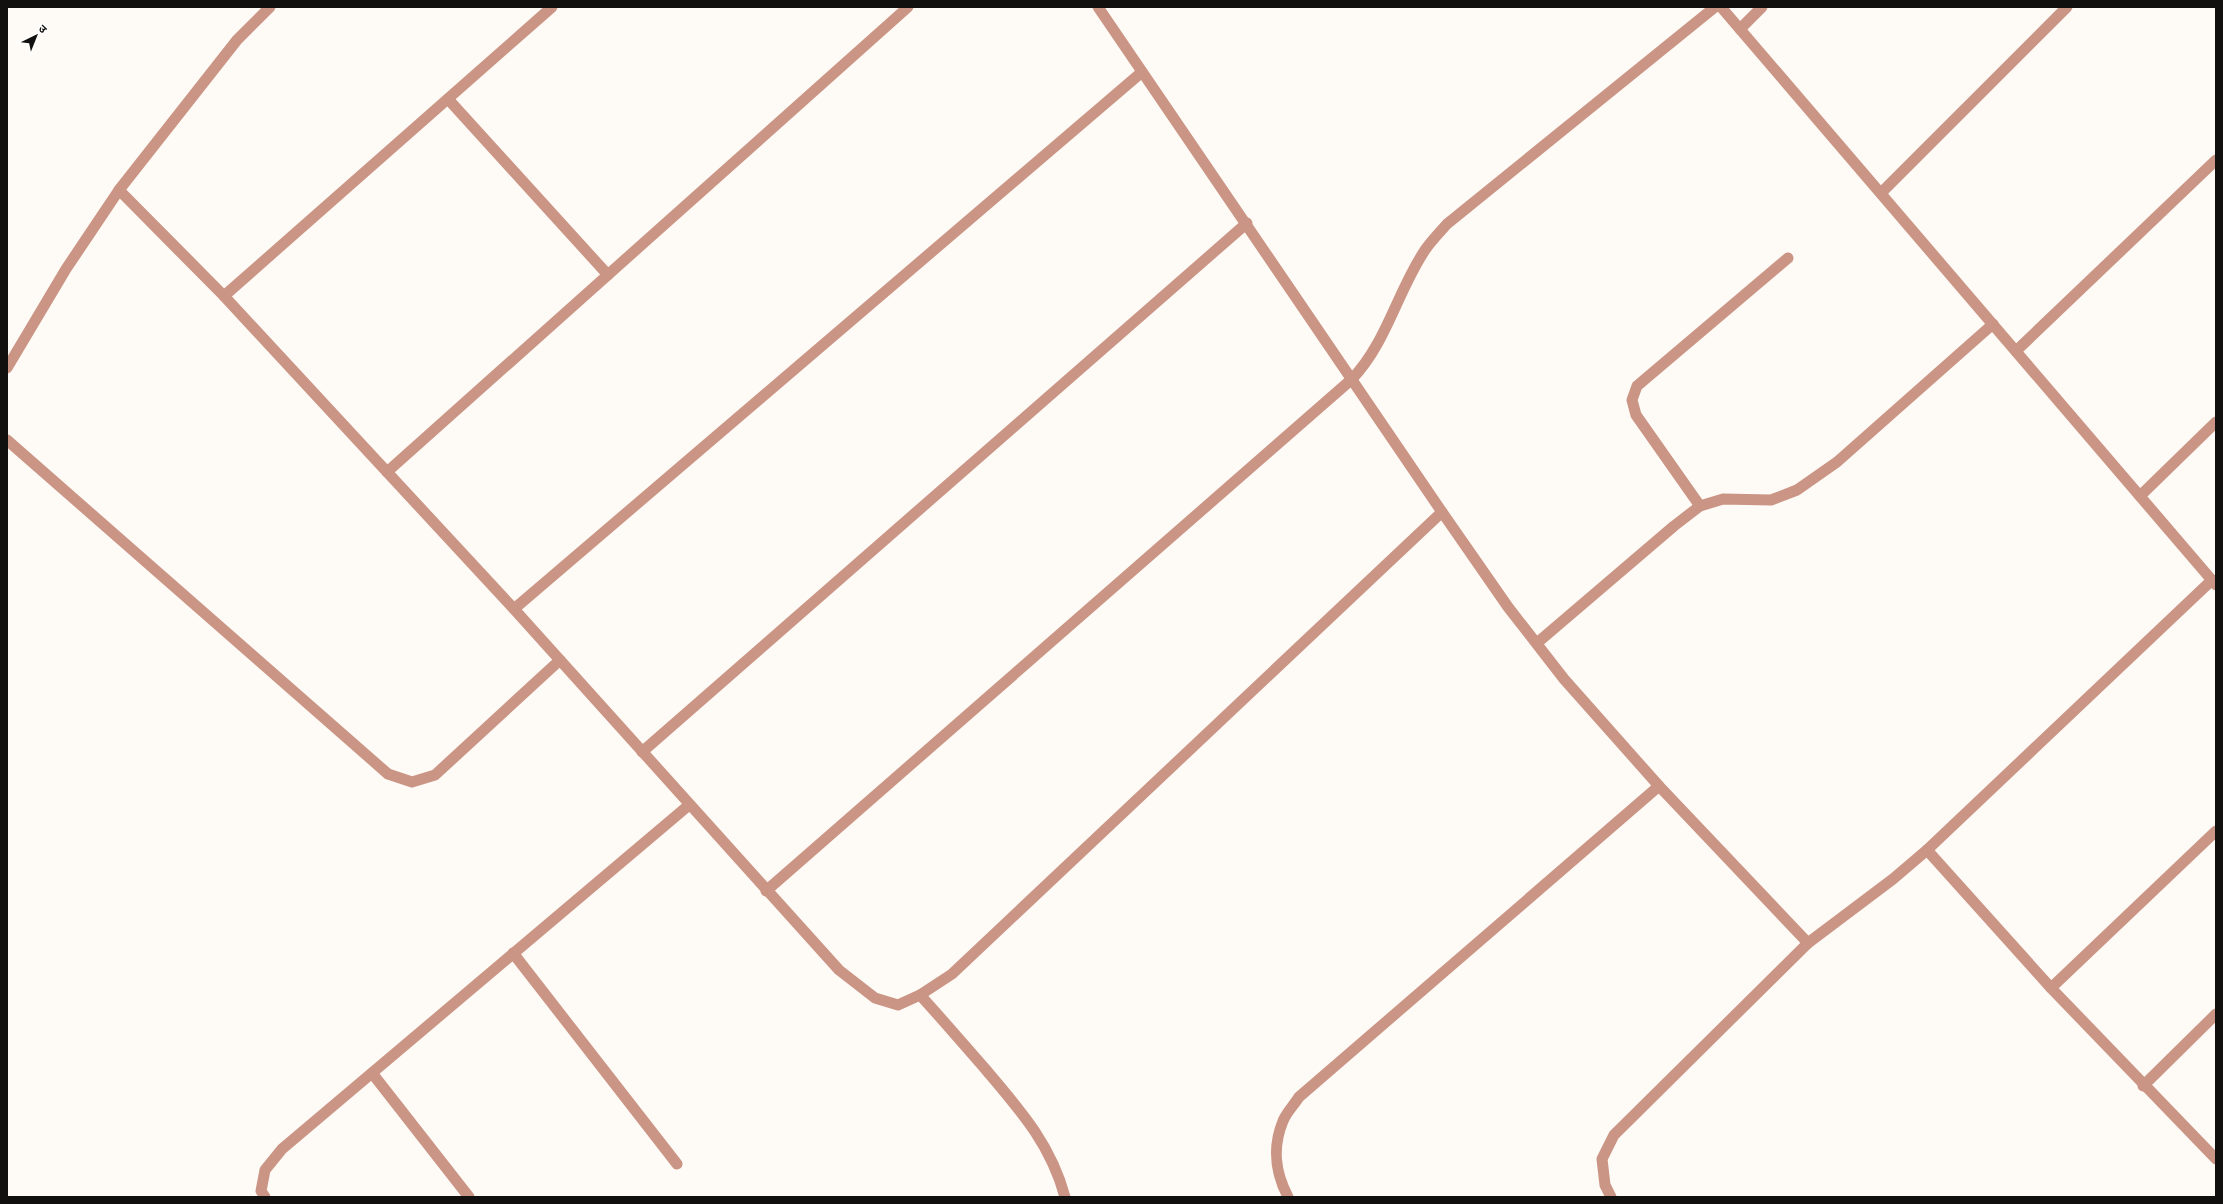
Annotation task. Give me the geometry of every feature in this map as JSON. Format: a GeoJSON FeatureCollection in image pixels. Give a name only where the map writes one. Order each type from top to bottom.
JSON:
{"type":"FeatureCollection","features":[{"type":"Feature","properties":{"kind":"street"},"geometry":{"type":"LineString","coordinates":[[7,368],[66,269],[120,190],[236,40],[270,7]]}},
{"type":"Feature","properties":{"kind":"street"},"geometry":{"type":"LineString","coordinates":[[224,296],[552,7]]}},
{"type":"Feature","properties":{"kind":"street"},"geometry":{"type":"LineString","coordinates":[[387,472],[908,7]]}},
{"type":"Feature","properties":{"kind":"street"},"geometry":{"type":"LineString","coordinates":[[1098,7],[1247,223],[1442,512],[1564,679],[1659,786],[1808,943]]}},
{"type":"Feature","properties":{"kind":"street"},"geometry":{"type":"LineString","coordinates":[[766,891],[1352,379],[1366,364],[1377,347],[1425,250],[1447,224],[1715,7]]}},
{"type":"Feature","properties":{"kind":"street"},"geometry":{"type":"LineString","coordinates":[[1611,1197],[1605,1185],[1602,1159],[1614,1135],[1808,943],[1893,879],[1927,850],[2214,583],[1721,7]]}},
{"type":"Feature","properties":{"kind":"street"},"geometry":{"type":"LineString","coordinates":[[1740,29],[1762,7]]}},
{"type":"Feature","properties":{"kind":"street"},"geometry":{"type":"LineString","coordinates":[[1881,193],[2067,7]]}},
{"type":"Feature","properties":{"kind":"street"},"geometry":{"type":"LineString","coordinates":[[514,608],[1142,72]]}},
{"type":"Feature","properties":{"kind":"street"},"geometry":{"type":"LineString","coordinates":[[448,99],[608,275]]}},
{"type":"Feature","properties":{"kind":"street"},"geometry":{"type":"LineString","coordinates":[[2016,351],[2216,160]]}},
{"type":"Feature","properties":{"kind":"street"},"geometry":{"type":"LineString","coordinates":[[120,190],[224,296],[514,608],[766,891],[839,970],[875,998],[898,1005],[920,995],[952,974],[1442,512]]}},
{"type":"Feature","properties":{"kind":"street"},"geometry":{"type":"LineString","coordinates":[[642,752],[1247,223]]}},
{"type":"Feature","properties":{"kind":"street"},"geometry":{"type":"LineString","coordinates":[[1700,506],[1636,415],[1632,400],[1634,393],[1637,386],[1788,258]]}},
{"type":"Feature","properties":{"kind":"street"},"geometry":{"type":"LineString","coordinates":[[1537,643],[1674,526],[1700,506],[1723,499],[1771,500],[1797,490],[1837,462],[1993,324]]}},
{"type":"Feature","properties":{"kind":"street"},"geometry":{"type":"LineString","coordinates":[[2140,496],[2216,422]]}},
{"type":"Feature","properties":{"kind":"street"},"geometry":{"type":"LineString","coordinates":[[7,440],[388,774],[412,782],[434,775],[560,660]]}},
{"type":"Feature","properties":{"kind":"street"},"geometry":{"type":"LineString","coordinates":[[1288,1197],[1283,1187],[1275,1156],[1283,1120],[1299,1097],[1659,786]]}},
{"type":"Feature","properties":{"kind":"street"},"geometry":{"type":"LineString","coordinates":[[265,1197],[261,1191],[265,1170],[282,1149],[689,805]]}},
{"type":"Feature","properties":{"kind":"street"},"geometry":{"type":"LineString","coordinates":[[2051,988],[2216,831]]}},
{"type":"Feature","properties":{"kind":"street"},"geometry":{"type":"LineString","coordinates":[[1927,850],[2051,988],[2143,1086],[2216,1160]]}},
{"type":"Feature","properties":{"kind":"street"},"geometry":{"type":"LineString","coordinates":[[513,954],[677,1164]]}},
{"type":"Feature","properties":{"kind":"street"},"geometry":{"type":"LineString","coordinates":[[920,995],[1027,1118],[1045,1146],[1060,1179],[1065,1197]]}},
{"type":"Feature","properties":{"kind":"street"},"geometry":{"type":"LineString","coordinates":[[2143,1086],[2216,1014]]}},
{"type":"Feature","properties":{"kind":"street"},"geometry":{"type":"LineString","coordinates":[[372,1073],[469,1197]]}}]}
